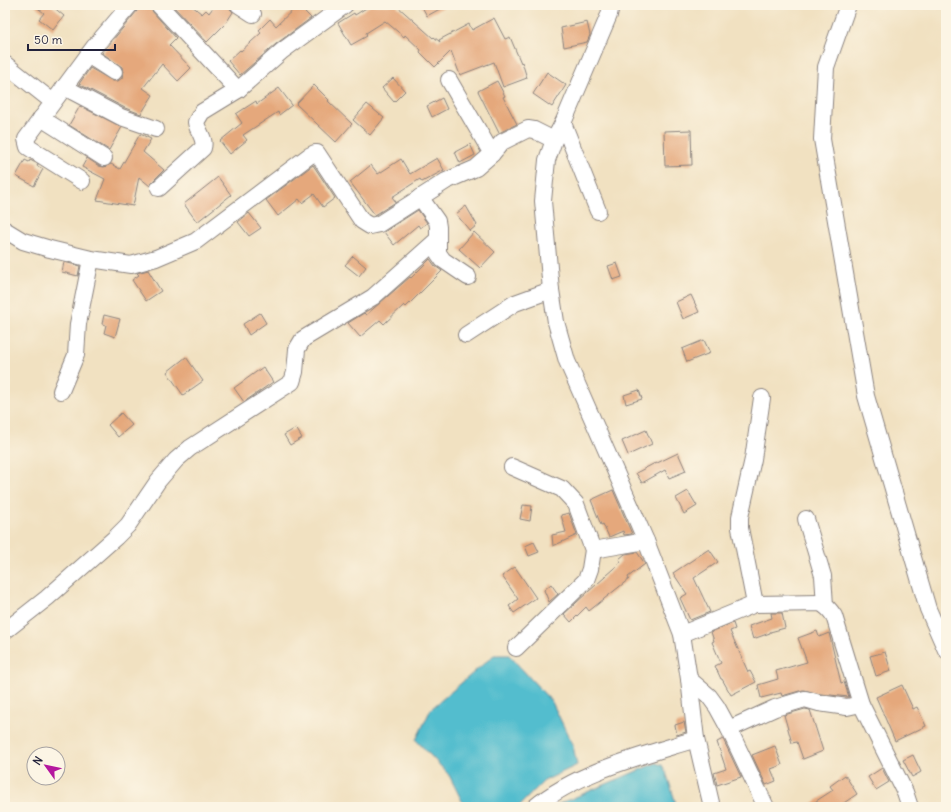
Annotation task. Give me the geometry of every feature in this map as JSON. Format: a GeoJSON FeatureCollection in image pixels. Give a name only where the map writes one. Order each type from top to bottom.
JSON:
{"type":"FeatureCollection","features":[{"type":"Feature","properties":{"kind":"street"},"geometry":{"type":"LineString","coordinates":[[82,180],[28,147],[26,139],[88,55],[130,5]]}},
{"type":"Feature","properties":{"kind":"street"},"geometry":{"type":"LineString","coordinates":[[159,5],[238,90]]}},
{"type":"Feature","properties":{"kind":"street"},"geometry":{"type":"LineString","coordinates":[[239,5],[253,14]]}},
{"type":"Feature","properties":{"kind":"street"},"geometry":{"type":"LineString","coordinates":[[159,188],[203,148],[203,139],[196,126],[197,118],[202,112],[238,90],[282,51],[345,5]]}},
{"type":"Feature","properties":{"kind":"street"},"geometry":{"type":"LineString","coordinates":[[611,5],[609,15],[563,123],[554,140],[548,160],[543,201],[551,290],[556,322],[567,361],[646,541],[682,634],[690,679],[696,739],[712,807]]}},
{"type":"Feature","properties":{"kind":"street"},"geometry":{"type":"LineString","coordinates":[[848,5],[826,66],[822,139],[866,396],[928,609],[946,650]]}},
{"type":"Feature","properties":{"kind":"street"},"geometry":{"type":"LineString","coordinates":[[88,55],[114,72]]}},
{"type":"Feature","properties":{"kind":"street"},"geometry":{"type":"LineString","coordinates":[[5,64],[53,102]]}},
{"type":"Feature","properties":{"kind":"street"},"geometry":{"type":"LineString","coordinates":[[449,80],[492,154]]}},
{"type":"Feature","properties":{"kind":"street"},"geometry":{"type":"LineString","coordinates":[[64,87],[122,117],[156,129]]}},
{"type":"Feature","properties":{"kind":"street"},"geometry":{"type":"LineString","coordinates":[[41,118],[104,158]]}},
{"type":"Feature","properties":{"kind":"street"},"geometry":{"type":"LineString","coordinates":[[563,123],[598,211]]}},
{"type":"Feature","properties":{"kind":"street"},"geometry":{"type":"LineString","coordinates":[[5,230],[23,241],[50,249],[90,259],[131,265],[156,258],[196,241],[315,153],[317,153],[362,221],[368,225],[379,224],[446,181],[476,168],[492,154],[502,142],[528,129],[534,130],[554,140]]}},
{"type":"Feature","properties":{"kind":"street"},"geometry":{"type":"LineString","coordinates":[[420,197],[437,221],[438,253],[443,260],[468,277]]}},
{"type":"Feature","properties":{"kind":"street"},"geometry":{"type":"LineString","coordinates":[[5,631],[48,598],[128,525],[158,481],[176,460],[190,448],[292,382],[295,372],[297,348],[300,342],[373,297],[437,240]]}},
{"type":"Feature","properties":{"kind":"street"},"geometry":{"type":"LineString","coordinates":[[61,391],[76,355],[78,324],[90,259]]}},
{"type":"Feature","properties":{"kind":"street"},"geometry":{"type":"LineString","coordinates":[[466,335],[515,304],[551,290]]}},
{"type":"Feature","properties":{"kind":"street"},"geometry":{"type":"LineString","coordinates":[[755,604],[740,528],[740,517],[753,459],[762,398]]}},
{"type":"Feature","properties":{"kind":"street"},"geometry":{"type":"LineString","coordinates":[[512,467],[562,489],[576,504],[593,550],[590,569],[586,580],[516,648]]}},
{"type":"Feature","properties":{"kind":"street"},"geometry":{"type":"LineString","coordinates":[[806,520],[823,576],[825,605]]}},
{"type":"Feature","properties":{"kind":"street"},"geometry":{"type":"LineString","coordinates":[[593,550],[646,541]]}},
{"type":"Feature","properties":{"kind":"street"},"geometry":{"type":"LineString","coordinates":[[682,634],[755,604],[820,603],[825,605],[830,609],[834,616],[860,704],[905,792],[910,807]]}},
{"type":"Feature","properties":{"kind":"street"},"geometry":{"type":"LineString","coordinates":[[690,679],[709,696],[717,707],[766,807]]}},
{"type":"Feature","properties":{"kind":"street"},"geometry":{"type":"LineString","coordinates":[[729,729],[775,708],[805,699],[819,703],[847,707],[860,704]]}},
{"type":"Feature","properties":{"kind":"street"},"geometry":{"type":"LineString","coordinates":[[535,807],[562,788],[598,772],[696,739]]}},
{"type":"Feature","properties":{"kind":"water"},"geometry":{"type":"Polygon","coordinates":[[[494,655],[509,655],[552,702],[573,746],[577,765],[544,781],[518,807],[465,807],[449,775],[416,740],[431,709],[494,655]]]}},
{"type":"Feature","properties":{"kind":"water"},"geometry":{"type":"Polygon","coordinates":[[[656,763],[662,765],[666,772],[677,807],[552,807],[656,763]]]}},
{"type":"Feature","properties":{"kind":"building"},"geometry":{"type":"Polygon","coordinates":[[[34,5],[51,5],[64,16],[53,30],[39,19],[44,13],[34,5]]]}},
{"type":"Feature","properties":{"kind":"building"},"geometry":{"type":"Polygon","coordinates":[[[139,5],[150,5],[152,11],[176,38],[169,45],[191,68],[178,81],[162,64],[143,88],[153,95],[141,114],[125,108],[79,84],[90,68],[113,81],[118,81],[122,78],[122,67],[102,53],[137,11],[139,5]]]}},
{"type":"Feature","properties":{"kind":"building"},"geometry":{"type":"Polygon","coordinates":[[[172,5],[191,5],[202,14],[206,10],[209,13],[215,5],[230,5],[230,9],[233,12],[226,23],[207,42],[172,5]]]}},
{"type":"Feature","properties":{"kind":"building"},"geometry":{"type":"Polygon","coordinates":[[[298,5],[311,18],[276,44],[240,75],[228,61],[261,33],[259,30],[270,19],[276,26],[298,5]]]}},
{"type":"Feature","properties":{"kind":"building"},"geometry":{"type":"Polygon","coordinates":[[[371,5],[396,5],[433,38],[434,37],[440,42],[439,40],[469,24],[472,30],[494,18],[505,39],[510,37],[521,63],[522,62],[527,78],[503,87],[494,62],[460,75],[451,51],[435,67],[420,52],[421,50],[405,35],[404,37],[385,21],[366,33],[367,36],[351,45],[338,23],[371,5]]]}},
{"type":"Feature","properties":{"kind":"building"},"geometry":{"type":"Polygon","coordinates":[[[421,5],[447,5],[427,16],[421,5]]]}},
{"type":"Feature","properties":{"kind":"building"},"geometry":{"type":"Polygon","coordinates":[[[587,22],[590,35],[587,42],[564,47],[561,28],[587,22]]]}},
{"type":"Feature","properties":{"kind":"building"},"geometry":{"type":"Polygon","coordinates":[[[547,72],[566,85],[552,107],[533,94],[547,72]]]}},
{"type":"Feature","properties":{"kind":"building"},"geometry":{"type":"Polygon","coordinates":[[[393,78],[405,91],[394,102],[382,88],[393,78]]]}},
{"type":"Feature","properties":{"kind":"building"},"geometry":{"type":"Polygon","coordinates":[[[497,81],[505,96],[503,97],[517,124],[499,133],[478,91],[497,81]]]}},
{"type":"Feature","properties":{"kind":"building"},"geometry":{"type":"Polygon","coordinates":[[[314,85],[352,124],[336,142],[296,104],[314,85]]]}},
{"type":"Feature","properties":{"kind":"building"},"geometry":{"type":"Polygon","coordinates":[[[279,88],[292,105],[279,115],[278,112],[243,135],[247,140],[230,154],[220,141],[242,123],[236,114],[256,101],[257,104],[279,88]]]}},
{"type":"Feature","properties":{"kind":"building"},"geometry":{"type":"Polygon","coordinates":[[[442,98],[447,109],[432,117],[427,106],[442,98]]]}},
{"type":"Feature","properties":{"kind":"building"},"geometry":{"type":"Polygon","coordinates":[[[367,104],[384,118],[370,135],[353,120],[367,104]]]}},
{"type":"Feature","properties":{"kind":"building"},"geometry":{"type":"Polygon","coordinates":[[[80,106],[122,127],[109,150],[69,125],[80,106]]]}},
{"type":"Feature","properties":{"kind":"building"},"geometry":{"type":"Polygon","coordinates":[[[691,130],[692,165],[665,166],[664,131],[691,130]]]}},
{"type":"Feature","properties":{"kind":"building"},"geometry":{"type":"Polygon","coordinates":[[[140,134],[151,139],[143,152],[164,170],[150,186],[139,177],[133,206],[97,200],[105,179],[82,167],[87,158],[99,166],[104,167],[111,164],[120,169],[140,134]]]}},
{"type":"Feature","properties":{"kind":"building"},"geometry":{"type":"Polygon","coordinates":[[[470,144],[475,155],[460,163],[455,152],[470,144]]]}},
{"type":"Feature","properties":{"kind":"building"},"geometry":{"type":"Polygon","coordinates":[[[437,158],[444,170],[422,182],[420,179],[392,197],[396,202],[375,215],[350,182],[371,165],[378,174],[401,159],[410,174],[437,158]]]}},
{"type":"Feature","properties":{"kind":"building"},"geometry":{"type":"Polygon","coordinates":[[[25,160],[29,162],[30,160],[38,164],[37,166],[43,169],[34,186],[16,176],[25,160]]]}},
{"type":"Feature","properties":{"kind":"building"},"geometry":{"type":"Polygon","coordinates":[[[313,165],[335,198],[323,207],[314,194],[302,203],[299,199],[278,216],[266,200],[313,165]]]}},
{"type":"Feature","properties":{"kind":"building"},"geometry":{"type":"Polygon","coordinates":[[[218,177],[231,195],[197,222],[184,204],[218,177]]]}},
{"type":"Feature","properties":{"kind":"building"},"geometry":{"type":"Polygon","coordinates":[[[466,206],[477,225],[470,231],[456,214],[466,206]]]}},
{"type":"Feature","properties":{"kind":"building"},"geometry":{"type":"Polygon","coordinates":[[[418,210],[427,223],[420,228],[418,225],[394,245],[384,232],[418,210]]]}},
{"type":"Feature","properties":{"kind":"building"},"geometry":{"type":"Polygon","coordinates":[[[249,213],[261,228],[249,236],[238,222],[249,213]]]}},
{"type":"Feature","properties":{"kind":"building"},"geometry":{"type":"Polygon","coordinates":[[[474,232],[495,252],[480,268],[459,249],[474,232]]]}},
{"type":"Feature","properties":{"kind":"building"},"geometry":{"type":"Polygon","coordinates":[[[353,256],[366,267],[359,276],[345,265],[353,256]]]}},
{"type":"Feature","properties":{"kind":"building"},"geometry":{"type":"Polygon","coordinates":[[[430,259],[435,266],[442,271],[406,307],[404,305],[384,324],[380,320],[360,337],[348,323],[364,313],[366,315],[410,277],[411,278],[430,259]]]}},
{"type":"Feature","properties":{"kind":"building"},"geometry":{"type":"Polygon","coordinates":[[[64,262],[80,266],[78,276],[62,272],[64,262]]]}},
{"type":"Feature","properties":{"kind":"building"},"geometry":{"type":"Polygon","coordinates":[[[617,263],[622,277],[613,280],[608,266],[617,263]]]}},
{"type":"Feature","properties":{"kind":"building"},"geometry":{"type":"Polygon","coordinates":[[[148,270],[161,291],[146,301],[132,280],[139,275],[137,273],[148,270]]]}},
{"type":"Feature","properties":{"kind":"building"},"geometry":{"type":"Polygon","coordinates":[[[691,295],[699,312],[683,319],[676,302],[691,295]]]}},
{"type":"Feature","properties":{"kind":"building"},"geometry":{"type":"Polygon","coordinates":[[[260,313],[266,323],[249,335],[243,324],[260,313]]]}},
{"type":"Feature","properties":{"kind":"building"},"geometry":{"type":"Polygon","coordinates":[[[104,315],[120,319],[115,337],[104,333],[106,325],[102,324],[104,315]]]}},
{"type":"Feature","properties":{"kind":"building"},"geometry":{"type":"Polygon","coordinates":[[[704,340],[710,353],[687,362],[682,349],[704,340]]]}},
{"type":"Feature","properties":{"kind":"building"},"geometry":{"type":"Polygon","coordinates":[[[186,357],[203,381],[183,395],[167,372],[186,357]]]}},
{"type":"Feature","properties":{"kind":"building"},"geometry":{"type":"Polygon","coordinates":[[[263,367],[273,382],[244,402],[234,388],[263,367]]]}},
{"type":"Feature","properties":{"kind":"building"},"geometry":{"type":"Polygon","coordinates":[[[639,390],[642,399],[626,404],[624,395],[639,390]]]}},
{"type":"Feature","properties":{"kind":"building"},"geometry":{"type":"Polygon","coordinates":[[[121,413],[132,425],[118,437],[108,425],[121,413]]]}},
{"type":"Feature","properties":{"kind":"building"},"geometry":{"type":"Polygon","coordinates":[[[296,428],[302,438],[290,445],[284,435],[296,428]]]}},
{"type":"Feature","properties":{"kind":"building"},"geometry":{"type":"Polygon","coordinates":[[[646,430],[652,444],[628,455],[622,441],[646,430]]]}},
{"type":"Feature","properties":{"kind":"building"},"geometry":{"type":"Polygon","coordinates":[[[678,453],[686,471],[669,478],[665,470],[642,483],[636,473],[678,453]]]}},
{"type":"Feature","properties":{"kind":"building"},"geometry":{"type":"Polygon","coordinates":[[[613,490],[632,534],[624,535],[623,531],[609,537],[603,524],[601,525],[591,500],[613,490]]]}},
{"type":"Feature","properties":{"kind":"building"},"geometry":{"type":"Polygon","coordinates":[[[688,491],[697,506],[684,514],[676,498],[688,491]]]}},
{"type":"Feature","properties":{"kind":"building"},"geometry":{"type":"Polygon","coordinates":[[[523,505],[532,506],[530,521],[520,519],[523,505]]]}},
{"type":"Feature","properties":{"kind":"building"},"geometry":{"type":"Polygon","coordinates":[[[569,513],[577,535],[553,546],[552,535],[566,532],[561,515],[569,513]]]}},
{"type":"Feature","properties":{"kind":"building"},"geometry":{"type":"Polygon","coordinates":[[[534,542],[539,552],[529,556],[525,546],[534,542]]]}},
{"type":"Feature","properties":{"kind":"building"},"geometry":{"type":"Polygon","coordinates":[[[709,549],[718,562],[694,578],[710,612],[690,620],[680,598],[687,594],[673,573],[709,549]]]}},
{"type":"Feature","properties":{"kind":"building"},"geometry":{"type":"Polygon","coordinates":[[[637,552],[645,564],[628,577],[629,579],[589,611],[586,607],[571,622],[564,614],[621,562],[619,559],[625,554],[637,552]]]}},
{"type":"Feature","properties":{"kind":"building"},"geometry":{"type":"Polygon","coordinates":[[[515,567],[536,598],[514,613],[509,606],[518,599],[502,576],[515,567]]]}},
{"type":"Feature","properties":{"kind":"building"},"geometry":{"type":"Polygon","coordinates":[[[551,584],[558,594],[549,602],[544,590],[551,584]]]}},
{"type":"Feature","properties":{"kind":"building"},"geometry":{"type":"Polygon","coordinates":[[[771,613],[782,613],[785,628],[753,639],[749,626],[772,618],[771,613]]]}},
{"type":"Feature","properties":{"kind":"building"},"geometry":{"type":"Polygon","coordinates":[[[733,623],[735,629],[730,631],[748,672],[750,671],[756,682],[731,695],[715,666],[721,663],[712,642],[714,641],[711,632],[733,623]]]}},
{"type":"Feature","properties":{"kind":"building"},"geometry":{"type":"Polygon","coordinates":[[[817,631],[819,637],[829,633],[841,683],[844,682],[849,697],[821,694],[803,690],[782,696],[781,693],[761,698],[758,685],[778,679],[776,671],[807,662],[798,638],[817,631]]]}},
{"type":"Feature","properties":{"kind":"building"},"geometry":{"type":"Polygon","coordinates":[[[885,652],[891,671],[876,676],[870,656],[885,652]]]}},
{"type":"Feature","properties":{"kind":"building"},"geometry":{"type":"Polygon","coordinates":[[[902,685],[913,709],[917,707],[926,726],[895,741],[876,697],[902,685]]]}},
{"type":"Feature","properties":{"kind":"building"},"geometry":{"type":"Polygon","coordinates":[[[805,709],[810,710],[823,751],[803,759],[797,742],[792,743],[784,715],[805,709]]]}},
{"type":"Feature","properties":{"kind":"building"},"geometry":{"type":"Polygon","coordinates":[[[684,722],[686,732],[677,735],[675,725],[684,722]]]}},
{"type":"Feature","properties":{"kind":"building"},"geometry":{"type":"Polygon","coordinates":[[[723,739],[741,777],[717,785],[714,773],[726,769],[717,742],[723,739]]]}},
{"type":"Feature","properties":{"kind":"building"},"geometry":{"type":"Polygon","coordinates":[[[775,746],[782,765],[771,769],[776,781],[766,785],[752,755],[775,746]]]}},
{"type":"Feature","properties":{"kind":"building"},"geometry":{"type":"Polygon","coordinates":[[[913,755],[921,772],[912,777],[903,760],[913,755]]]}},
{"type":"Feature","properties":{"kind":"building"},"geometry":{"type":"Polygon","coordinates":[[[882,768],[889,782],[876,790],[868,777],[882,768]]]}},
{"type":"Feature","properties":{"kind":"building"},"geometry":{"type":"Polygon","coordinates":[[[845,775],[857,794],[838,807],[807,807],[833,790],[830,786],[845,775]]]}}]}
